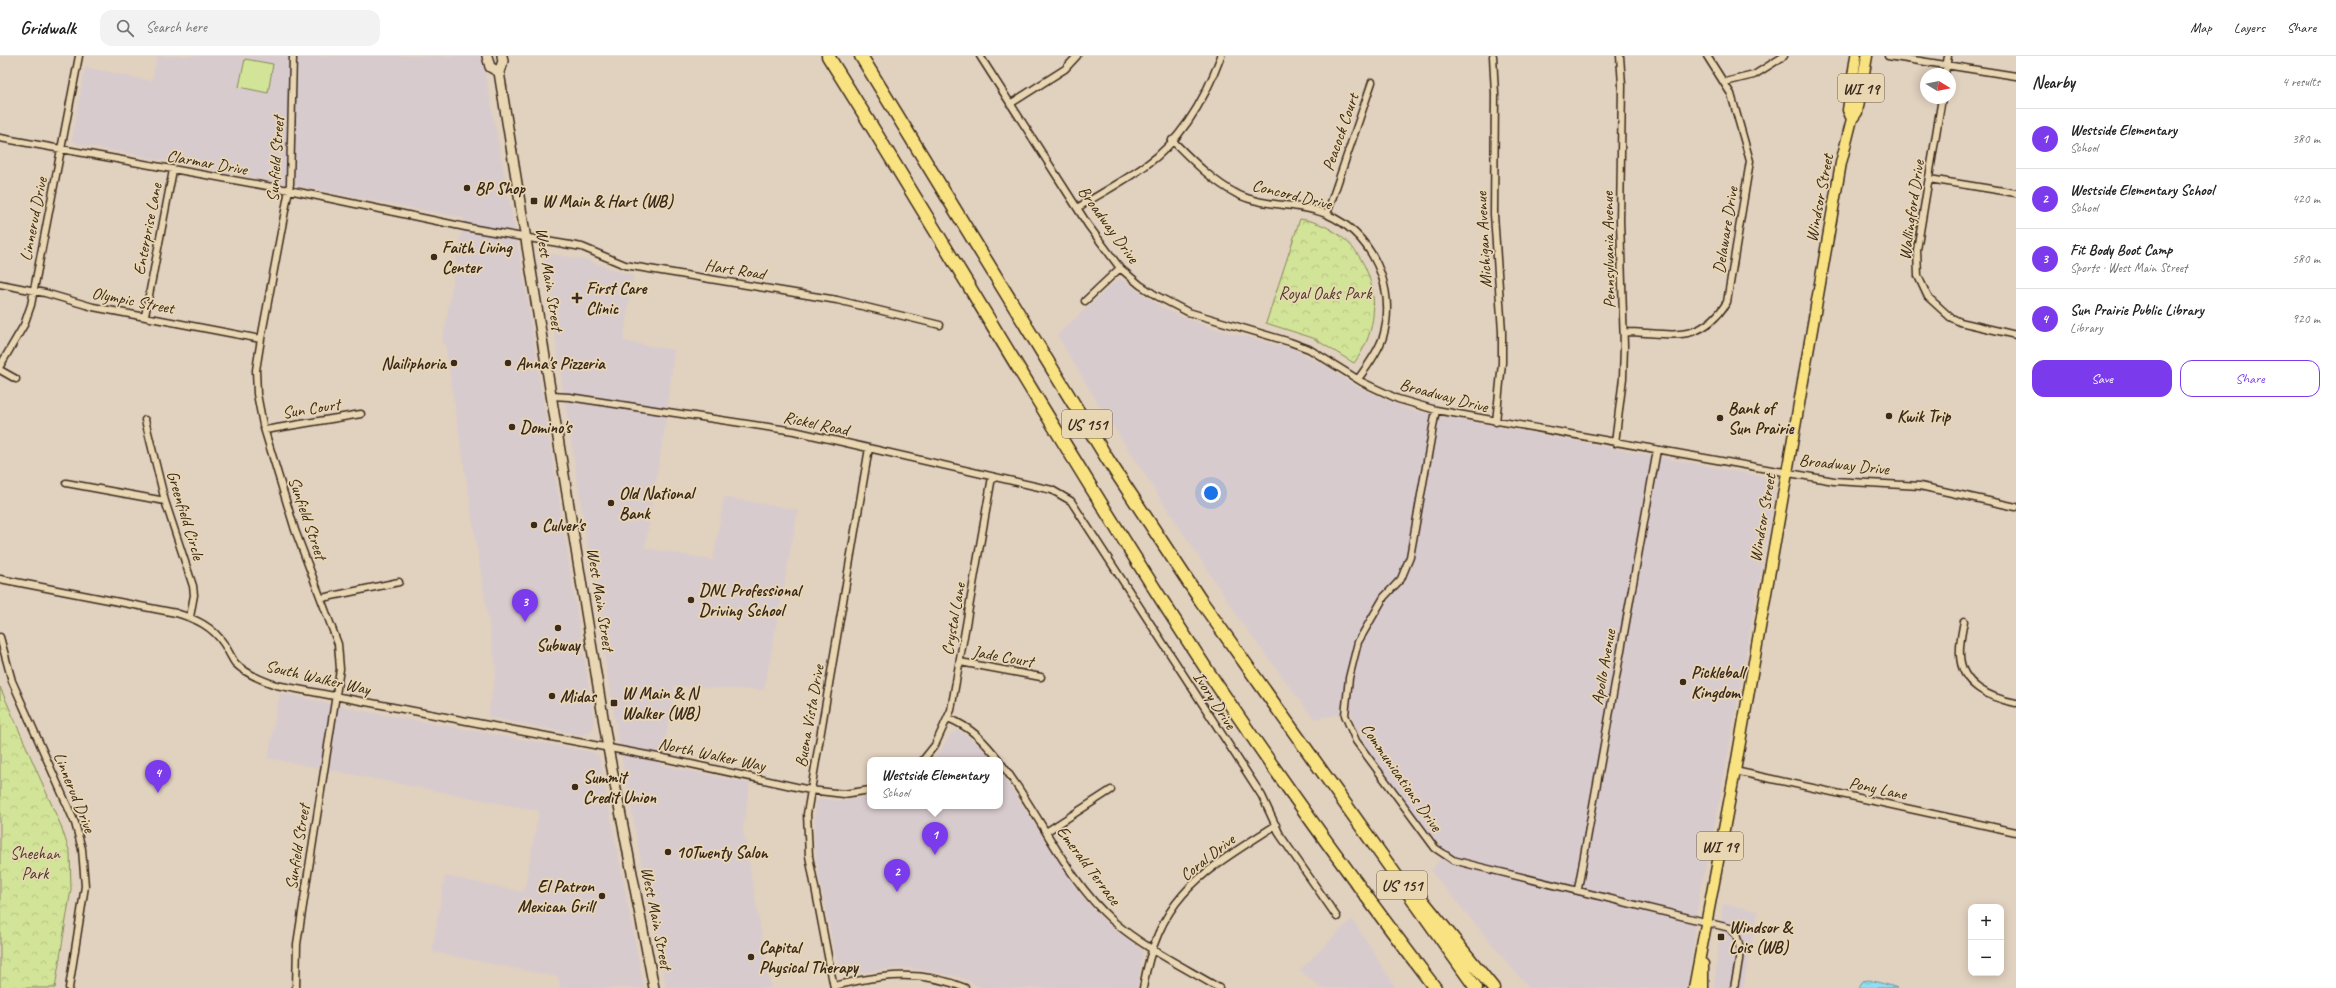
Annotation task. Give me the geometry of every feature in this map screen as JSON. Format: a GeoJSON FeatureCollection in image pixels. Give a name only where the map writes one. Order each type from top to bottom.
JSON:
{"type":"FeatureCollection","features":[{"type":"Feature","properties":{"kind":"highway","name":"US 151"},"geometry":{"type":"LineString","coordinates":[[828,56],[983,311],[1207,670],[1366,895],[1435,988]]}},
{"type":"Feature","properties":{"kind":"highway","name":"US 151"},"geometry":{"type":"LineString","coordinates":[[861,56],[1108,460],[1200,601],[1328,783],[1476,988]]}},
{"type":"Feature","properties":{"kind":"highway"},"geometry":{"type":"LineString","coordinates":[[1328,783],[1493,988]]}},
{"type":"Feature","properties":{"kind":"highway"},"geometry":{"type":"LineString","coordinates":[[1366,895],[1425,988]]}},
{"type":"Feature","properties":{"kind":"main road","name":"West Main Street"},"geometry":{"type":"LineString","coordinates":[[487,56],[490,67],[498,72]]}},
{"type":"Feature","properties":{"kind":"main road","name":"West Main Street"},"geometry":{"type":"LineString","coordinates":[[502,56],[503,61],[498,72],[527,238],[608,748],[654,988]]}},
{"type":"Feature","properties":{"kind":"main road","name":"Windsor Street"},"geometry":{"type":"LineString","coordinates":[[1852,119],[1848,110],[1856,56]]}},
{"type":"Feature","properties":{"kind":"main road","name":"Windsor Street"},"geometry":{"type":"LineString","coordinates":[[1694,988],[1705,922],[1735,771],[1841,163],[1852,119],[1857,112],[1867,56]]}},
{"type":"Feature","properties":{"kind":"main road","name":"Windsor Street"},"geometry":{"type":"LineString","coordinates":[[1702,988],[1705,922]]}},
{"type":"Feature","properties":{"kind":"street","name":"Linnerud Drive"},"geometry":{"type":"LineString","coordinates":[[0,366],[24,325],[34,290],[78,56]]}},
{"type":"Feature","properties":{"kind":"street","name":"Sunfield Street"},"geometry":{"type":"LineString","coordinates":[[293,56],[289,190],[261,339],[256,380],[257,394],[265,430],[295,530],[322,598],[340,653],[336,698],[297,944],[296,988]]}},
{"type":"Feature","properties":{"kind":"street","name":"Broadway Drive"},"geometry":{"type":"LineString","coordinates":[[980,56],[1077,208],[1120,268],[1156,296],[1188,312],[1309,349],[1358,379],[1398,399],[1436,410],[1615,443],[1859,484],[1920,486],[2016,507]]}},
{"type":"Feature","properties":{"kind":"street"},"geometry":{"type":"LineString","coordinates":[[1010,104],[1065,69],[1076,56]]}},
{"type":"Feature","properties":{"kind":"street"},"geometry":{"type":"LineString","coordinates":[[1077,208],[1146,165],[1172,140],[1196,109],[1221,56]]}},
{"type":"Feature","properties":{"kind":"street","name":"Michigan Avenue"},"geometry":{"type":"LineString","coordinates":[[1493,56],[1495,94],[1494,214],[1502,332],[1502,363],[1496,422]]}},
{"type":"Feature","properties":{"kind":"street","name":"Pennsylvania Avenue"},"geometry":{"type":"LineString","coordinates":[[1615,443],[1623,378],[1624,332],[1620,229],[1622,85],[1620,56]]}},
{"type":"Feature","properties":{"kind":"street","name":"Delaware Drive"},"geometry":{"type":"LineString","coordinates":[[1624,332],[1682,335],[1694,333],[1715,319],[1727,302],[1750,161],[1731,94],[1725,82],[1707,56]]}},
{"type":"Feature","properties":{"kind":"street"},"geometry":{"type":"LineString","coordinates":[[1725,82],[1754,75],[1784,56]]}},
{"type":"Feature","properties":{"kind":"street"},"geometry":{"type":"LineString","coordinates":[[1888,56],[2016,76]]}},
{"type":"Feature","properties":{"kind":"street"},"geometry":{"type":"LineString","coordinates":[[1946,66],[1948,56]]}},
{"type":"Feature","properties":{"kind":"street","name":"Peacock Court"},"geometry":{"type":"LineString","coordinates":[[1327,214],[1372,82]]}},
{"type":"Feature","properties":{"kind":"street","name":"Wallingford Drive"},"geometry":{"type":"LineString","coordinates":[[1941,104],[1918,250],[1918,276],[1921,286],[1928,298],[1950,318],[1960,322],[2016,336]]}},
{"type":"Feature","properties":{"kind":"street","name":"Clarmar Drive"},"geometry":{"type":"LineString","coordinates":[[0,138],[289,190],[527,238]]}},
{"type":"Feature","properties":{"kind":"street","name":"Concord Drive"},"geometry":{"type":"LineString","coordinates":[[1172,140],[1199,167],[1219,183],[1238,194],[1261,203],[1314,210],[1327,214],[1348,227],[1361,239],[1376,260],[1383,279],[1387,309],[1382,339],[1358,379]]}},
{"type":"Feature","properties":{"kind":"street","name":"Enterprise Lane"},"geometry":{"type":"LineString","coordinates":[[145,316],[173,170]]}},
{"type":"Feature","properties":{"kind":"street"},"geometry":{"type":"LineString","coordinates":[[1929,179],[2016,193]]}},
{"type":"Feature","properties":{"kind":"street","name":"Hart Road"},"geometry":{"type":"LineString","coordinates":[[527,238],[582,247],[625,265],[837,300],[940,325]]}},
{"type":"Feature","properties":{"kind":"street"},"geometry":{"type":"LineString","coordinates":[[1085,301],[1120,268]]}},
{"type":"Feature","properties":{"kind":"street","name":"Olympic Street"},"geometry":{"type":"LineString","coordinates":[[0,284],[34,290],[93,306],[261,339]]}},
{"type":"Feature","properties":{"kind":"street"},"geometry":{"type":"LineString","coordinates":[[0,370],[16,379]]}},
{"type":"Feature","properties":{"kind":"street","name":"Rickel Road"},"geometry":{"type":"LineString","coordinates":[[552,396],[569,397],[794,431],[1052,490],[1068,499]]}},
{"type":"Feature","properties":{"kind":"street","name":"Communications Drive"},"geometry":{"type":"LineString","coordinates":[[1436,410],[1410,557],[1400,579],[1384,597],[1358,642],[1350,672],[1345,715],[1356,741],[1439,852],[1453,860],[1578,889],[1730,928],[1738,935],[1741,944],[1734,988]]}},
{"type":"Feature","properties":{"kind":"street","name":"Sun Court"},"geometry":{"type":"LineString","coordinates":[[265,430],[361,414]]}},
{"type":"Feature","properties":{"kind":"street","name":"Greenfield Circle"},"geometry":{"type":"LineString","coordinates":[[145,420],[165,501],[193,586],[194,595],[190,617]]}},
{"type":"Feature","properties":{"kind":"street","name":"Buena Vista Drive"},"geometry":{"type":"LineString","coordinates":[[834,987],[809,856],[807,814],[869,448]]}},
{"type":"Feature","properties":{"kind":"street","name":"Apollo Avenue"},"geometry":{"type":"LineString","coordinates":[[1578,889],[1657,450]]}},
{"type":"Feature","properties":{"kind":"street","name":"Crystal Lane"},"geometry":{"type":"LineString","coordinates":[[925,757],[935,745],[948,718],[960,662],[992,477]]}},
{"type":"Feature","properties":{"kind":"street"},"geometry":{"type":"LineString","coordinates":[[66,483],[165,501]]}},
{"type":"Feature","properties":{"kind":"street","name":"Ivory Drive"},"geometry":{"type":"LineString","coordinates":[[1068,499],[1262,796],[1280,835],[1337,917]]}},
{"type":"Feature","properties":{"kind":"street","name":"South Walker Way"},"geometry":{"type":"LineString","coordinates":[[0,579],[190,617],[207,625],[218,635],[235,662],[247,672],[276,685],[336,698],[608,748]]}},
{"type":"Feature","properties":{"kind":"street"},"geometry":{"type":"LineString","coordinates":[[322,598],[399,582]]}},
{"type":"Feature","properties":{"kind":"street"},"geometry":{"type":"LineString","coordinates":[[1964,621],[1960,655],[1968,676],[1984,693],[1998,699],[2016,703]]}},
{"type":"Feature","properties":{"kind":"street","name":"Linnerud Drive"},"geometry":{"type":"LineString","coordinates":[[0,637],[12,681],[75,823],[82,849],[85,886],[69,988]]}},
{"type":"Feature","properties":{"kind":"street","name":"Jade Court"},"geometry":{"type":"LineString","coordinates":[[960,662],[1041,677]]}},
{"type":"Feature","properties":{"kind":"street","name":"Emerald Terrace"},"geometry":{"type":"LineString","coordinates":[[948,718],[966,725],[984,742],[996,757]]}},
{"type":"Feature","properties":{"kind":"street","name":"North Walker Way"},"geometry":{"type":"LineString","coordinates":[[608,748],[810,790]]}},
{"type":"Feature","properties":{"kind":"street","name":"Emerald Terrace"},"geometry":{"type":"LineString","coordinates":[[1003,767],[1092,898],[1114,921],[1153,948],[1219,988]]}},
{"type":"Feature","properties":{"kind":"street","name":"Pony Lane"},"geometry":{"type":"LineString","coordinates":[[1735,771],[2016,832]]}},
{"type":"Feature","properties":{"kind":"street"},"geometry":{"type":"LineString","coordinates":[[810,790],[844,794],[867,790]]}},
{"type":"Feature","properties":{"kind":"street"},"geometry":{"type":"LineString","coordinates":[[1046,832],[1111,790]]}},
{"type":"Feature","properties":{"kind":"street","name":"Coral Drive"},"geometry":{"type":"LineString","coordinates":[[1143,988],[1147,965],[1164,918],[1190,885],[1223,859],[1276,825]]}},
{"type":"Feature","properties":{"kind":"street"},"geometry":{"type":"LineString","coordinates":[[834,987],[886,975],[910,975],[932,977],[965,988]]}},
{"type":"Feature","properties":{"kind":"shaded area"},"geometry":{"type":"Polygon","coordinates":[[[157,56],[482,56],[524,279],[594,721],[594,727],[589,733],[580,735],[488,717],[496,669],[445,344],[442,344],[464,218],[78,144],[72,140],[85,67],[152,81],[157,56]]]}},
{"type":"Feature","properties":{"kind":"shaded area"},"geometry":{"type":"Polygon","coordinates":[[[547,253],[587,260],[633,276],[623,341],[674,350],[666,420],[645,548],[713,560],[724,497],[798,510],[764,690],[675,686],[661,765],[750,783],[743,829],[771,988],[666,988],[625,778],[609,684],[543,261],[544,255],[547,253]]]}},
{"type":"Feature","properties":{"kind":"shaded area"},"geometry":{"type":"Polygon","coordinates":[[[1121,279],[1163,308],[1182,317],[1215,329],[1293,349],[1326,366],[1354,385],[1410,410],[1765,477],[1774,482],[1775,492],[1719,804],[1699,896],[1688,988],[1529,988],[1431,871],[1446,851],[1431,835],[1370,753],[1356,728],[1351,712],[1314,719],[1242,623],[1093,395],[1057,335],[1116,281],[1121,279]]]}},
{"type":"Feature","properties":{"kind":"shaded area"},"geometry":{"type":"Polygon","coordinates":[[[280,693],[368,712],[592,752],[599,756],[644,988],[560,988],[558,977],[432,952],[445,876],[524,892],[539,811],[268,758],[280,693]]]}},
{"type":"Feature","properties":{"kind":"shaded area"},"geometry":{"type":"Polygon","coordinates":[[[957,730],[978,743],[990,757],[936,757],[951,734],[957,730]]]}},
{"type":"Feature","properties":{"kind":"shaded area"},"geometry":{"type":"Polygon","coordinates":[[[1003,776],[1080,894],[1105,921],[1143,951],[1137,988],[983,988],[957,976],[908,968],[877,970],[849,975],[839,973],[818,872],[814,838],[816,801],[821,799],[839,801],[867,797],[867,809],[1003,809],[1003,776]]]}},
{"type":"Feature","properties":{"kind":"shaded area"},"geometry":{"type":"Polygon","coordinates":[[[1723,904],[1758,911],[1743,988],[1714,988],[1723,904]]]}},
{"type":"Feature","properties":{"kind":"shaded area"},"geometry":{"type":"Polygon","coordinates":[[[1352,919],[1396,988],[1320,988],[1300,970],[1352,919]]]}},
{"type":"Feature","properties":{"kind":"green space"},"geometry":{"type":"Polygon","coordinates":[[[245,59],[273,64],[268,93],[239,87],[245,59]]]}},
{"type":"Feature","properties":{"kind":"green space","name":"Royal Oaks Park"},"geometry":{"type":"Polygon","coordinates":[[[1300,219],[1324,226],[1343,238],[1358,255],[1368,275],[1373,297],[1373,320],[1366,342],[1354,363],[1313,338],[1266,323],[1300,219]]]}},
{"type":"Feature","properties":{"kind":"green space","name":"Sheehan Park"},"geometry":{"type":"Polygon","coordinates":[[[0,687],[61,826],[70,853],[71,889],[55,988],[0,988],[0,687]]]}},
{"type":"Feature","properties":{"kind":"water"},"geometry":{"type":"Polygon","coordinates":[[[1869,980],[1897,988],[1858,988],[1863,981],[1869,980]]]}},
{"type":"Feature","properties":{"kind":"place","name":"BP Shop"},"geometry":{"type":"Point","coordinates":[467,188]}},
{"type":"Feature","properties":{"kind":"place","name":"W Main & Hart (WB)"},"geometry":{"type":"Point","coordinates":[534,201]}},
{"type":"Feature","properties":{"kind":"place","name":"Faith Living Center"},"geometry":{"type":"Point","coordinates":[434,257]}},
{"type":"Feature","properties":{"kind":"place","name":"First Care Clinic"},"geometry":{"type":"Point","coordinates":[577,298]}},
{"type":"Feature","properties":{"kind":"place","name":"Nailiphoria"},"geometry":{"type":"Point","coordinates":[454,363]}},
{"type":"Feature","properties":{"kind":"place","name":"Anna's Pizzeria"},"geometry":{"type":"Point","coordinates":[508,363]}},
{"type":"Feature","properties":{"kind":"place","name":"Kwik Trip"},"geometry":{"type":"Point","coordinates":[1889,416]}},
{"type":"Feature","properties":{"kind":"place","name":"Bank of Sun Prairie"},"geometry":{"type":"Point","coordinates":[1720,418]}},
{"type":"Feature","properties":{"kind":"place","name":"Domino's"},"geometry":{"type":"Point","coordinates":[512,427]}},
{"type":"Feature","properties":{"kind":"place","name":"Old National Bank"},"geometry":{"type":"Point","coordinates":[611,503]}},
{"type":"Feature","properties":{"kind":"place","name":"Culver's"},"geometry":{"type":"Point","coordinates":[534,525]}},
{"type":"Feature","properties":{"kind":"place","name":"DNL Professional Driving School"},"geometry":{"type":"Point","coordinates":[691,600]}},
{"type":"Feature","properties":{"kind":"place","name":"Fit Body Boot Camp"},"geometry":{"type":"Point","coordinates":[525,622]}},
{"type":"Feature","properties":{"kind":"place","name":"Subway"},"geometry":{"type":"Point","coordinates":[558,628]}},
{"type":"Feature","properties":{"kind":"place","name":"Pickleball Kingdom"},"geometry":{"type":"Point","coordinates":[1683,682]}},
{"type":"Feature","properties":{"kind":"place","name":"Midas"},"geometry":{"type":"Point","coordinates":[552,696]}},
{"type":"Feature","properties":{"kind":"place","name":"W Main & N Walker (WB)"},"geometry":{"type":"Point","coordinates":[614,703]}},
{"type":"Feature","properties":{"kind":"place","name":"Summit Credit Union"},"geometry":{"type":"Point","coordinates":[575,787]}},
{"type":"Feature","properties":{"kind":"place","name":"Sun Prairie Public Library"},"geometry":{"type":"Point","coordinates":[158,793]}},
{"type":"Feature","properties":{"kind":"place","name":"10Twenty Salon"},"geometry":{"type":"Point","coordinates":[668,852]}},
{"type":"Feature","properties":{"kind":"place","name":"Westside Elementary"},"geometry":{"type":"Point","coordinates":[935,855]}},
{"type":"Feature","properties":{"kind":"place","name":"Westside Elementary School"},"geometry":{"type":"Point","coordinates":[897,892]}},
{"type":"Feature","properties":{"kind":"place","name":"El Patron Mexican Grill"},"geometry":{"type":"Point","coordinates":[602,896]}},
{"type":"Feature","properties":{"kind":"place","name":"Windsor & Lois (WB)"},"geometry":{"type":"Point","coordinates":[1721,937]}},
{"type":"Feature","properties":{"kind":"place","name":"Capital Physical Therapy"},"geometry":{"type":"Point","coordinates":[751,957]}}]}
